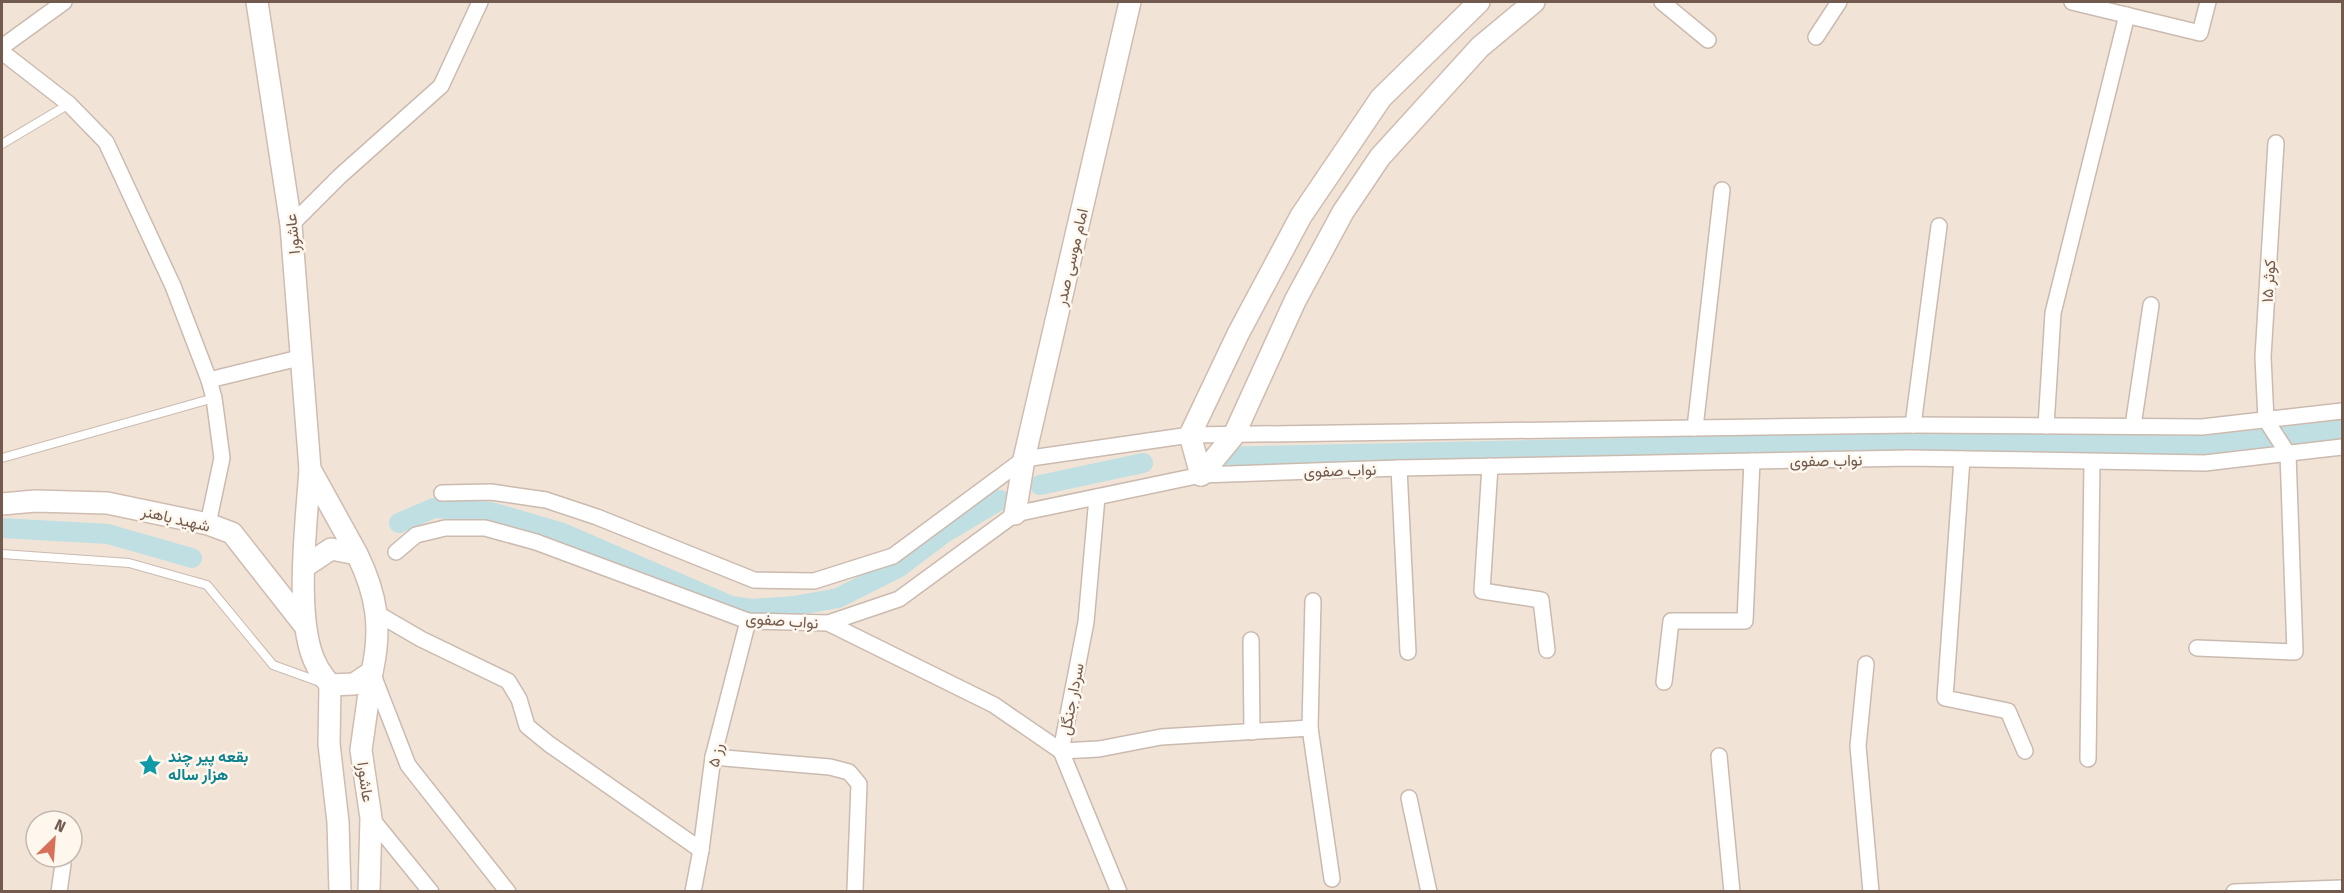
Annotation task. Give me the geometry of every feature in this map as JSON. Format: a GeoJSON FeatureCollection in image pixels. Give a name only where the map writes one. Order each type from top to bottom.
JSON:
{"type":"FeatureCollection","features":[{"type":"Feature","properties":{"kind":"street"},"geometry":{"type":"LineString","coordinates":[[2,47],[64,2]]}},
{"type":"Feature","properties":{"kind":"street","name":"عاشورا"},"geometry":{"type":"LineString","coordinates":[[257,2],[291,225],[303,357],[310,469],[304,567],[305,626]]}},
{"type":"Feature","properties":{"kind":"street"},"geometry":{"type":"LineString","coordinates":[[291,225],[340,176],[441,86],[480,2]]}},
{"type":"Feature","properties":{"kind":"street","name":"امام موسی صدر"},"geometry":{"type":"LineString","coordinates":[[1015,514],[1024,459],[1130,2]]}},
{"type":"Feature","properties":{"kind":"street"},"geometry":{"type":"LineString","coordinates":[[1201,476],[1190,435],[1238,334],[1301,216],[1381,98],[1479,2]]}},
{"type":"Feature","properties":{"kind":"street"},"geometry":{"type":"LineString","coordinates":[[1201,476],[1234,435],[1295,301],[1343,212],[1374,166],[1480,47],[1534,2]]}},
{"type":"Feature","properties":{"kind":"street"},"geometry":{"type":"LineString","coordinates":[[1662,2],[1708,40]]}},
{"type":"Feature","properties":{"kind":"street"},"geometry":{"type":"LineString","coordinates":[[1816,37],[1839,2]]}},
{"type":"Feature","properties":{"kind":"street"},"geometry":{"type":"LineString","coordinates":[[2072,2],[2200,33],[2208,2]]}},
{"type":"Feature","properties":{"kind":"street"},"geometry":{"type":"LineString","coordinates":[[2046,426],[2053,313],[2127,15]]}},
{"type":"Feature","properties":{"kind":"street"},"geometry":{"type":"LineString","coordinates":[[2,52],[69,104],[106,142],[173,286],[214,398],[222,458],[208,524]]}},
{"type":"Feature","properties":{"kind":"street","name":"کوثر ۱۵"},"geometry":{"type":"LineString","coordinates":[[2266,420],[2263,357],[2276,143]]}},
{"type":"Feature","properties":{"kind":"street"},"geometry":{"type":"LineString","coordinates":[[1695,428],[1722,190]]}},
{"type":"Feature","properties":{"kind":"street"},"geometry":{"type":"LineString","coordinates":[[1913,425],[1940,226]]}},
{"type":"Feature","properties":{"kind":"street"},"geometry":{"type":"LineString","coordinates":[[2133,426],[2151,305]]}},
{"type":"Feature","properties":{"kind":"street"},"geometry":{"type":"LineString","coordinates":[[209,380],[303,357]]}},
{"type":"Feature","properties":{"kind":"street","name":"نواب صفوی"},"geometry":{"type":"LineString","coordinates":[[442,493],[491,492],[546,500],[597,517],[754,580],[814,580],[893,556],[1024,459],[1190,435],[1913,425],[2202,427],[2343,411]]}},
{"type":"Feature","properties":{"kind":"street"},"geometry":{"type":"LineString","coordinates":[[2197,648],[2295,652],[2288,454],[2266,420]]}},
{"type":"Feature","properties":{"kind":"street","name":"نواب صفوی"},"geometry":{"type":"LineString","coordinates":[[396,552],[416,535],[445,528],[485,528],[536,542],[748,621],[828,623],[899,599],[1015,514],[1201,476],[1399,468],[1909,458],[2205,463],[2343,447]]}},
{"type":"Feature","properties":{"kind":"street"},"geometry":{"type":"LineString","coordinates":[[1962,459],[1945,698],[2008,711],[2025,751]]}},
{"type":"Feature","properties":{"kind":"street"},"geometry":{"type":"LineString","coordinates":[[1664,682],[1671,621],[1745,621],[1752,461]]}},
{"type":"Feature","properties":{"kind":"street"},"geometry":{"type":"LineString","coordinates":[[2088,759],[2092,462]]}},
{"type":"Feature","properties":{"kind":"street"},"geometry":{"type":"LineString","coordinates":[[1490,466],[1482,591],[1541,600],[1547,650]]}},
{"type":"Feature","properties":{"kind":"street"},"geometry":{"type":"LineString","coordinates":[[1399,468],[1408,652]]}},
{"type":"Feature","properties":{"kind":"street","name":"عاشورا"},"geometry":{"type":"LineString","coordinates":[[310,469],[366,573],[378,614],[378,647],[372,672],[361,750],[371,818],[369,891]]}},
{"type":"Feature","properties":{"kind":"street","name":"سردار جنگل"},"geometry":{"type":"LineString","coordinates":[[1097,497],[1086,622],[1061,751],[1119,891]]}},
{"type":"Feature","properties":{"kind":"street","name":"شهید باهنر"},"geometry":{"type":"LineString","coordinates":[[2,504],[35,501],[107,503],[208,524],[232,533],[305,626]]}},
{"type":"Feature","properties":{"kind":"street"},"geometry":{"type":"LineString","coordinates":[[304,567],[331,549],[357,554]]}},
{"type":"Feature","properties":{"kind":"street"},"geometry":{"type":"LineString","coordinates":[[1313,601],[1310,728],[1332,879]]}},
{"type":"Feature","properties":{"kind":"street"},"geometry":{"type":"LineString","coordinates":[[378,614],[422,639],[508,681],[519,699],[527,726],[549,744],[701,850]]}},
{"type":"Feature","properties":{"kind":"street","name":"رز ۵"},"geometry":{"type":"LineString","coordinates":[[693,891],[701,850],[713,757],[748,621]]}},
{"type":"Feature","properties":{"kind":"street"},"geometry":{"type":"LineString","coordinates":[[828,623],[994,705],[1061,751],[1099,749],[1161,737],[1310,728]]}},
{"type":"Feature","properties":{"kind":"street"},"geometry":{"type":"LineString","coordinates":[[305,626],[316,666],[330,685],[354,684],[372,672],[408,765],[508,891]]}},
{"type":"Feature","properties":{"kind":"street"},"geometry":{"type":"LineString","coordinates":[[1251,640],[1252,732]]}},
{"type":"Feature","properties":{"kind":"street"},"geometry":{"type":"LineString","coordinates":[[1866,664],[1858,746],[1871,891]]}},
{"type":"Feature","properties":{"kind":"street","name":"عاشورا"},"geometry":{"type":"LineString","coordinates":[[330,685],[329,744],[338,822],[340,891]]}},
{"type":"Feature","properties":{"kind":"street"},"geometry":{"type":"LineString","coordinates":[[1719,756],[1732,891]]}},
{"type":"Feature","properties":{"kind":"street"},"geometry":{"type":"LineString","coordinates":[[713,757],[830,767],[849,772],[859,784],[855,889]]}},
{"type":"Feature","properties":{"kind":"street"},"geometry":{"type":"LineString","coordinates":[[1409,798],[1429,891]]}},
{"type":"Feature","properties":{"kind":"street"},"geometry":{"type":"LineString","coordinates":[[338,822],[371,818],[431,891]]}},
{"type":"Feature","properties":{"kind":"street"},"geometry":{"type":"LineString","coordinates":[[59,891],[62,869]]}},
{"type":"Feature","properties":{"kind":"street"},"geometry":{"type":"LineString","coordinates":[[2234,891],[2343,888]]}},
{"type":"Feature","properties":{"kind":"lane"},"geometry":{"type":"LineString","coordinates":[[2,144],[69,104]]}},
{"type":"Feature","properties":{"kind":"lane"},"geometry":{"type":"LineString","coordinates":[[2,458],[214,398]]}},
{"type":"Feature","properties":{"kind":"lane"},"geometry":{"type":"LineString","coordinates":[[2,554],[129,563],[207,585],[273,665],[330,685]]}},
{"type":"Feature","properties":{"kind":"shaded area"},"geometry":{"type":"Polygon","coordinates":[[[2,2],[2342,2],[2342,891],[2,892],[2,2]]]}},
{"type":"Feature","properties":{"kind":"waterway"},"geometry":{"type":"LineString","coordinates":[[1211,457],[1912,442],[2204,446],[2342,430]]}},
{"type":"Feature","properties":{"kind":"waterway"},"geometry":{"type":"LineString","coordinates":[[1040,485],[1143,463]]}},
{"type":"Feature","properties":{"kind":"waterway"},"geometry":{"type":"LineString","coordinates":[[399,523],[434,508],[491,512],[560,532],[731,606],[752,609],[794,606],[838,598],[898,568],[943,534],[1000,500]]}},
{"type":"Feature","properties":{"kind":"waterway"},"geometry":{"type":"LineString","coordinates":[[2,528],[108,534],[192,558]]}},
{"type":"Feature","properties":{"kind":"place","name":"بقعه پیر چند هزار ساله"},"geometry":{"type":"Point","coordinates":[150,765]}}]}
